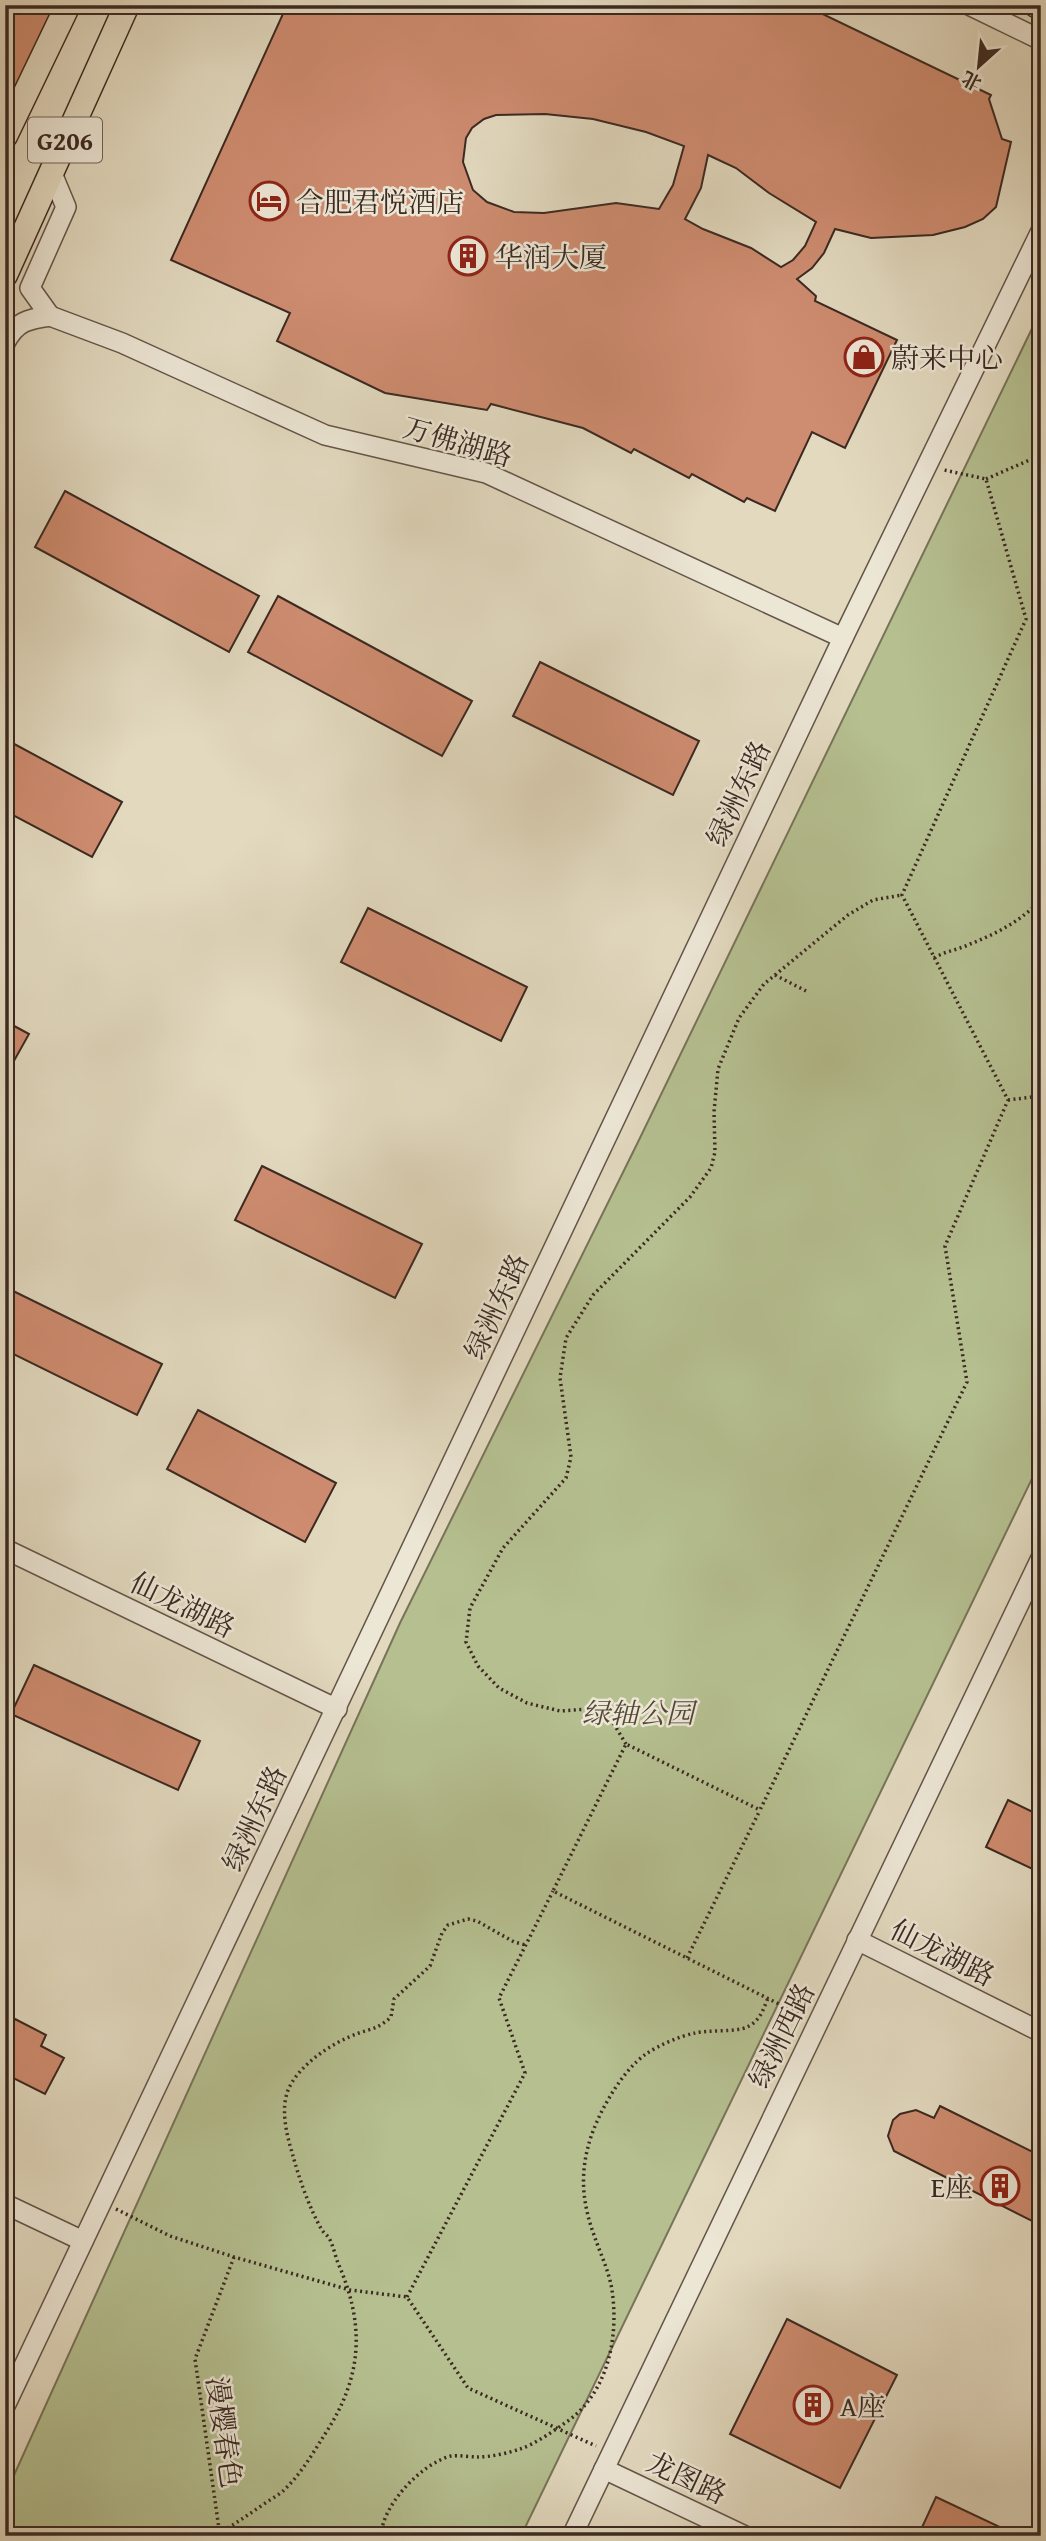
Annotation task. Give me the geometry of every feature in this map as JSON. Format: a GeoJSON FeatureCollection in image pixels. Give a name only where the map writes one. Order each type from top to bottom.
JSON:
{"type":"FeatureCollection","features":[{"type":"Feature","properties":{"kind":"main road","name":"G206"},"geometry":{"type":"LineString","coordinates":[[5,136],[68,5]]}},
{"type":"Feature","properties":{"kind":"main road","name":"G206"},"geometry":{"type":"LineString","coordinates":[[5,275],[127,5]]}},
{"type":"Feature","properties":{"kind":"street"},"geometry":{"type":"LineString","coordinates":[[969,5],[1041,40]]}},
{"type":"Feature","properties":{"kind":"street"},"geometry":{"type":"LineString","coordinates":[[5,118],[23,99]]}},
{"type":"Feature","properties":{"kind":"street"},"geometry":{"type":"LineString","coordinates":[[5,342],[9,334],[26,320],[50,316],[30,288],[66,206],[51,171]]}},
{"type":"Feature","properties":{"kind":"street","name":"绿洲东路"},"geometry":{"type":"LineString","coordinates":[[5,2406],[843,638],[1041,232]]}},
{"type":"Feature","properties":{"kind":"street","name":"万佛湖路"},"geometry":{"type":"LineString","coordinates":[[50,316],[122,343],[325,435],[486,473],[843,638]]}},
{"type":"Feature","properties":{"kind":"street","name":"仙龙湖路"},"geometry":{"type":"LineString","coordinates":[[5,1549],[337,1709]]}},
{"type":"Feature","properties":{"kind":"street","name":"绿洲西路"},"geometry":{"type":"LineString","coordinates":[[572,2536],[1041,1558]]}},
{"type":"Feature","properties":{"kind":"street","name":"仙龙湖路"},"geometry":{"type":"LineString","coordinates":[[857,1940],[1041,2032]]}},
{"type":"Feature","properties":{"kind":"street"},"geometry":{"type":"LineString","coordinates":[[5,2204],[83,2241]]}},
{"type":"Feature","properties":{"kind":"street","name":"龙图路"},"geometry":{"type":"LineString","coordinates":[[608,2461],[745,2536]]}},
{"type":"Feature","properties":{"kind":"path"},"geometry":{"type":"LineString","coordinates":[[926,466],[986,479],[1041,455]]}},
{"type":"Feature","properties":{"kind":"path"},"geometry":{"type":"LineString","coordinates":[[902,895],[1026,619],[986,479]]}},
{"type":"Feature","properties":{"kind":"path"},"geometry":{"type":"LineString","coordinates":[[902,895],[1007,1100]]}},
{"type":"Feature","properties":{"kind":"path"},"geometry":{"type":"LineString","coordinates":[[760,1810],[626,1744],[612,1721],[588,1709],[560,1711],[527,1703],[499,1688],[478,1666],[466,1643],[470,1608],[503,1548],[566,1478],[571,1457],[560,1378],[566,1338],[593,1295],[690,1198],[711,1168],[715,1152],[714,1112],[719,1069],[738,1018],[764,984],[849,915],[873,900],[902,895]]}},
{"type":"Feature","properties":{"kind":"path"},"geometry":{"type":"LineString","coordinates":[[934,958],[1003,928],[1030,911],[1041,899]]}},
{"type":"Feature","properties":{"kind":"path"},"geometry":{"type":"LineString","coordinates":[[775,975],[806,991]]}},
{"type":"Feature","properties":{"kind":"path"},"geometry":{"type":"LineString","coordinates":[[1007,1100],[1041,1096]]}},
{"type":"Feature","properties":{"kind":"path"},"geometry":{"type":"LineString","coordinates":[[687,1958],[967,1382],[945,1246],[1007,1100]]}},
{"type":"Feature","properties":{"kind":"path"},"geometry":{"type":"LineString","coordinates":[[407,2297],[525,2073],[499,1998],[626,1744]]}},
{"type":"Feature","properties":{"kind":"path"},"geometry":{"type":"LineString","coordinates":[[553,1891],[818,2023]]}},
{"type":"Feature","properties":{"kind":"path"},"geometry":{"type":"LineString","coordinates":[[213,2536],[239,2523],[284,2490],[307,2461],[334,2421],[347,2392],[356,2355],[357,2329],[350,2290],[295,2164],[284,2116],[287,2094],[294,2080],[310,2063],[336,2044],[378,2028],[391,2017],[394,1999],[430,1966],[442,1933],[448,1925],[468,1919],[477,1921],[514,1942],[526,1945]]}},
{"type":"Feature","properties":{"kind":"path"},"geometry":{"type":"LineString","coordinates":[[381,2536],[387,2512],[396,2499],[410,2482],[429,2468],[452,2456],[482,2457],[521,2449],[568,2421],[593,2396],[604,2375],[614,2333],[612,2291],[584,2204],[583,2174],[588,2146],[597,2121],[624,2076],[646,2054],[694,2033],[746,2029],[760,2018],[768,1998]]}},
{"type":"Feature","properties":{"kind":"path"},"geometry":{"type":"LineString","coordinates":[[102,2202],[170,2236],[234,2257],[350,2290],[407,2297],[468,2388],[556,2428],[608,2461]]}},
{"type":"Feature","properties":{"kind":"path","name":"漫樱春色"},"geometry":{"type":"LineString","coordinates":[[220,2534],[195,2359],[234,2257]]}},
{"type":"Feature","properties":{"kind":"green space","name":"绿轴公园"},"geometry":{"type":"Polygon","coordinates":[[[1041,310],[1041,1460],[521,2536],[5,2536],[5,2495],[400,1623],[638,1142],[1041,310]]]}},
{"type":"Feature","properties":{"kind":"building"},"geometry":{"type":"Polygon","coordinates":[[[5,5],[68,5],[5,118],[5,5]]]}},
{"type":"Feature","properties":{"kind":"building","name":"华润大厦"},"geometry":{"type":"Polygon","coordinates":[[[287,5],[804,5],[991,95],[989,99],[1002,139],[1011,142],[996,207],[983,219],[965,227],[933,235],[871,238],[835,229],[824,253],[812,268],[797,279],[816,296],[815,301],[897,340],[845,448],[812,432],[775,511],[747,498],[744,502],[692,474],[689,478],[634,449],[631,453],[583,428],[491,404],[487,410],[385,393],[277,341],[290,313],[171,260],[287,5]],[[545,114],[496,115],[484,119],[472,128],[466,138],[463,162],[473,190],[487,202],[514,212],[544,213],[616,203],[659,209],[673,185],[684,146],[646,132],[593,119],[545,114]],[[708,155],[701,188],[685,219],[751,248],[781,267],[793,260],[805,246],[816,222],[769,193],[736,168],[708,155]]]}},
{"type":"Feature","properties":{"kind":"building"},"geometry":{"type":"Polygon","coordinates":[[[65,491],[259,596],[229,652],[35,547],[65,491]]]}},
{"type":"Feature","properties":{"kind":"building"},"geometry":{"type":"Polygon","coordinates":[[[278,596],[472,701],[442,756],[248,652],[278,596]]]}},
{"type":"Feature","properties":{"kind":"building"},"geometry":{"type":"Polygon","coordinates":[[[540,662],[699,741],[673,795],[513,716],[540,662]]]}},
{"type":"Feature","properties":{"kind":"building"},"geometry":{"type":"Polygon","coordinates":[[[5,739],[122,802],[92,857],[5,811],[5,739]]]}},
{"type":"Feature","properties":{"kind":"building"},"geometry":{"type":"Polygon","coordinates":[[[368,908],[527,987],[501,1041],[341,962],[368,908]]]}},
{"type":"Feature","properties":{"kind":"building"},"geometry":{"type":"Polygon","coordinates":[[[5,1021],[29,1034],[5,1077],[5,1021]]]}},
{"type":"Feature","properties":{"kind":"building"},"geometry":{"type":"Polygon","coordinates":[[[262,1166],[422,1244],[395,1298],[235,1220],[262,1166]]]}},
{"type":"Feature","properties":{"kind":"building"},"geometry":{"type":"Polygon","coordinates":[[[5,1287],[162,1364],[137,1415],[5,1350],[5,1287]]]}},
{"type":"Feature","properties":{"kind":"building"},"geometry":{"type":"Polygon","coordinates":[[[198,1410],[336,1483],[305,1542],[167,1469],[198,1410]]]}},
{"type":"Feature","properties":{"kind":"building"},"geometry":{"type":"Polygon","coordinates":[[[34,1665],[200,1741],[178,1790],[11,1714],[34,1665]]]}},
{"type":"Feature","properties":{"kind":"building"},"geometry":{"type":"Polygon","coordinates":[[[1008,1800],[1041,1816],[1041,1873],[986,1847],[1008,1800]]]}},
{"type":"Feature","properties":{"kind":"building"},"geometry":{"type":"Polygon","coordinates":[[[15,2019],[46,2035],[41,2046],[64,2058],[45,2094],[5,2074],[5,2021],[12,2025],[15,2019]]]}},
{"type":"Feature","properties":{"kind":"building","name":"E座"},"geometry":{"type":"Polygon","coordinates":[[[940,2106],[1041,2156],[1041,2212],[1039,2211],[1034,2222],[894,2151],[888,2136],[893,2120],[900,2114],[916,2110],[934,2118],[940,2106]]]}},
{"type":"Feature","properties":{"kind":"building","name":"A座"},"geometry":{"type":"Polygon","coordinates":[[[787,2319],[897,2375],[840,2488],[730,2434],[787,2319]]]}},
{"type":"Feature","properties":{"kind":"building"},"geometry":{"type":"Polygon","coordinates":[[[936,2497],[1019,2536],[918,2536],[936,2497]]]}},
{"type":"Feature","properties":{"kind":"place","name":"合肥君悦酒店"},"geometry":{"type":"Point","coordinates":[269,201]}},
{"type":"Feature","properties":{"kind":"place","name":"华润大厦"},"geometry":{"type":"Point","coordinates":[468,256]}},
{"type":"Feature","properties":{"kind":"place","name":"蔚来中心"},"geometry":{"type":"Point","coordinates":[864,357]}},
{"type":"Feature","properties":{"kind":"place","name":"E座"},"geometry":{"type":"Point","coordinates":[1000,2186]}},
{"type":"Feature","properties":{"kind":"place","name":"A座"},"geometry":{"type":"Point","coordinates":[813,2405]}}]}
